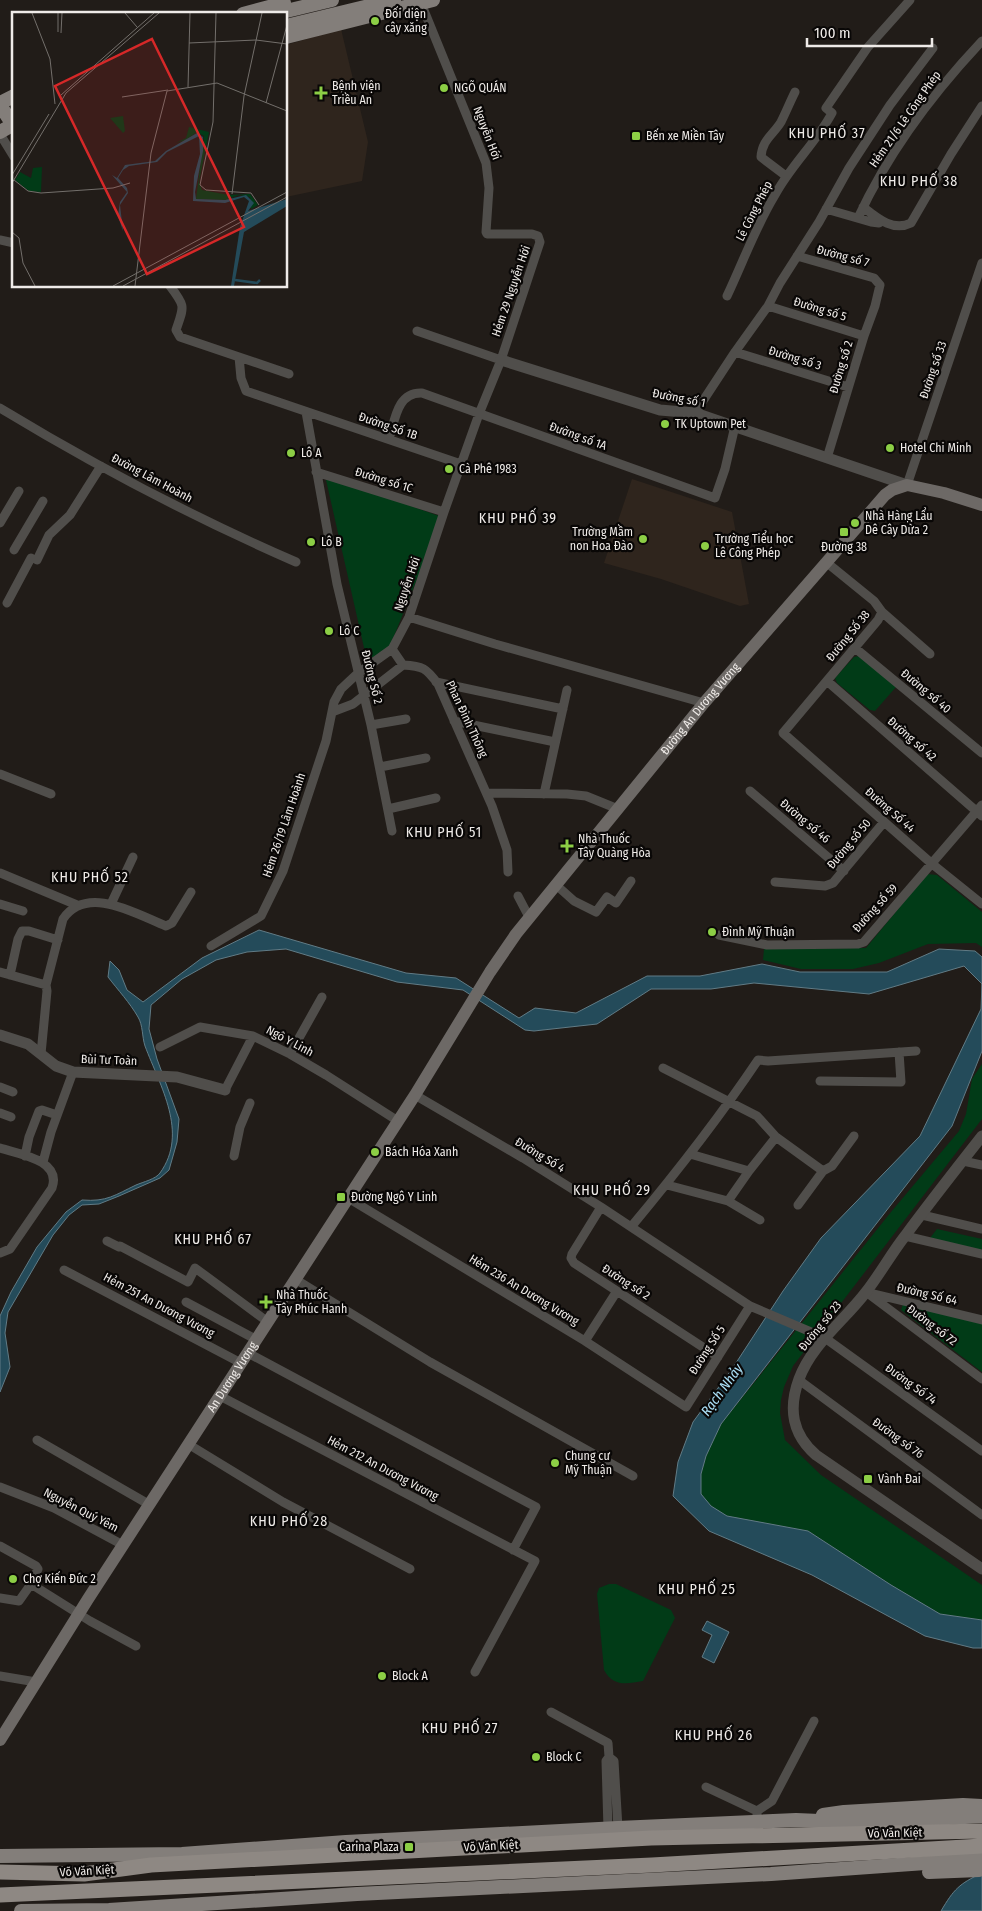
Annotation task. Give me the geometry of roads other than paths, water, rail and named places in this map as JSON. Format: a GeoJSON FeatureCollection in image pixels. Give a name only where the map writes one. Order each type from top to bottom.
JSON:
{"type":"FeatureCollection","features":[{"type":"Feature","properties":{"kind":"highway","name":"Võ Văn Kiệt"},"geometry":{"type":"LineString","coordinates":[[0,1872],[84,1874],[151,1865],[178,1859],[651,1838],[982,1831]]}},
{"type":"Feature","properties":{"kind":"highway"},"geometry":{"type":"LineString","coordinates":[[651,1838],[652,1865]]}},
{"type":"Feature","properties":{"kind":"highway","name":"Võ Văn Kiệt"},"geometry":{"type":"LineString","coordinates":[[0,1895],[652,1865],[982,1846]]}},
{"type":"Feature","properties":{"kind":"highway"},"geometry":{"type":"LineString","coordinates":[[136,1855],[151,1865]]}},
{"type":"Feature","properties":{"kind":"main road"},"geometry":{"type":"LineString","coordinates":[[281,7],[297,0]]}},
{"type":"Feature","properties":{"kind":"main road"},"geometry":{"type":"LineString","coordinates":[[253,12],[332,0]]}},
{"type":"Feature","properties":{"kind":"main road"},"geometry":{"type":"LineString","coordinates":[[288,26],[394,0]]}},
{"type":"Feature","properties":{"kind":"main road"},"geometry":{"type":"LineString","coordinates":[[288,37],[427,2]]}},
{"type":"Feature","properties":{"kind":"main road"},"geometry":{"type":"LineString","coordinates":[[0,133],[12,101]]}},
{"type":"Feature","properties":{"kind":"main road"},"geometry":{"type":"LineString","coordinates":[[907,485],[944,493],[982,505]]}},
{"type":"Feature","properties":{"kind":"main road","name":"Đường An Dương Vương"},"geometry":{"type":"LineString","coordinates":[[465,1014],[490,972],[529,917],[704,703],[885,495],[892,490],[907,485]]}},
{"type":"Feature","properties":{"kind":"main road","name":"An Dương Vương"},"geometry":{"type":"LineString","coordinates":[[0,1740],[123,1545],[415,1095],[465,1014]]}},
{"type":"Feature","properties":{"kind":"main road"},"geometry":{"type":"LineString","coordinates":[[796,1820],[844,1812],[962,1805],[982,1806]]}},
{"type":"Feature","properties":{"kind":"main road","name":"Võ Văn Kiệt"},"geometry":{"type":"LineString","coordinates":[[0,1856],[136,1855],[178,1859],[356,1842],[613,1828],[757,1816],[866,1823],[982,1816]]}},
{"type":"Feature","properties":{"kind":"main road"},"geometry":{"type":"LineString","coordinates":[[21,1911],[109,1910],[366,1894],[771,1874],[982,1859]]}},
{"type":"Feature","properties":{"kind":"main road"},"geometry":{"type":"LineString","coordinates":[[771,1874],[814,1878],[980,1870],[982,1868]]}},
{"type":"Feature","properties":{"kind":"street","name":"Lê Công Phép"},"geometry":{"type":"LineString","coordinates":[[727,296],[774,196],[786,176],[824,128],[832,113],[826,108],[868,47],[910,0]]}},
{"type":"Feature","properties":{"kind":"street","name":"Nguyễn Hới"},"geometry":{"type":"LineString","coordinates":[[427,2],[486,163],[490,188],[486,232],[487,234],[532,234]]}},
{"type":"Feature","properties":{"kind":"street","name":"Hẻm 21/6 Lê Công Phép"},"geometry":{"type":"LineString","coordinates":[[858,218],[880,174],[910,129],[961,62],[982,41]]}},
{"type":"Feature","properties":{"kind":"street"},"geometry":{"type":"LineString","coordinates":[[695,413],[768,306],[849,168],[890,105],[933,48]]}},
{"type":"Feature","properties":{"kind":"street"},"geometry":{"type":"LineString","coordinates":[[786,176],[761,157],[762,147],[766,139],[780,124],[795,92]]}},
{"type":"Feature","properties":{"kind":"street"},"geometry":{"type":"LineString","coordinates":[[863,207],[882,221],[894,226],[904,226],[911,223],[982,106]]}},
{"type":"Feature","properties":{"kind":"street"},"geometry":{"type":"LineString","coordinates":[[0,133],[12,154]]}},
{"type":"Feature","properties":{"kind":"street"},"geometry":{"type":"LineString","coordinates":[[826,209],[870,222],[879,223],[882,221]]}},
{"type":"Feature","properties":{"kind":"street","name":"Hẻm 29 Nguyễn Hới"},"geometry":{"type":"LineString","coordinates":[[500,360],[540,242],[538,236],[532,234]]}},
{"type":"Feature","properties":{"kind":"street","name":"Đường số 7"},"geometry":{"type":"LineString","coordinates":[[797,256],[874,278],[880,285]]}},
{"type":"Feature","properties":{"kind":"street","name":"Đường số 33"},"geometry":{"type":"LineString","coordinates":[[907,485],[982,263]]}},
{"type":"Feature","properties":{"kind":"street","name":"Đường số 2"},"geometry":{"type":"LineString","coordinates":[[827,458],[880,285]]}},
{"type":"Feature","properties":{"kind":"street"},"geometry":{"type":"LineString","coordinates":[[172,288],[181,300],[184,308],[176,330],[180,337],[289,374]]}},
{"type":"Feature","properties":{"kind":"street","name":"Đường số 5"},"geometry":{"type":"LineString","coordinates":[[768,306],[864,336]]}},
{"type":"Feature","properties":{"kind":"street","name":"Đường số 1"},"geometry":{"type":"LineString","coordinates":[[417,331],[500,360],[660,410],[695,413],[907,485]]}},
{"type":"Feature","properties":{"kind":"street","name":"Đường số 3"},"geometry":{"type":"LineString","coordinates":[[735,352],[848,387]]}},
{"type":"Feature","properties":{"kind":"street","name":"Đường Số 1B"},"geometry":{"type":"LineString","coordinates":[[239,357],[241,378],[246,391],[461,464]]}},
{"type":"Feature","properties":{"kind":"street","name":"Nguyễn Hới"},"geometry":{"type":"LineString","coordinates":[[332,712],[334,702],[341,689],[357,674],[392,650],[409,617],[444,512],[500,360]]}},
{"type":"Feature","properties":{"kind":"street","name":"Đường số 1A"},"geometry":{"type":"LineString","coordinates":[[389,439],[402,400],[412,392],[422,392],[715,498],[725,469],[735,426]]}},
{"type":"Feature","properties":{"kind":"street","name":"Đường Lâm Hoành"},"geometry":{"type":"LineString","coordinates":[[0,408],[47,437],[229,533],[296,562]]}},
{"type":"Feature","properties":{"kind":"street","name":"Đường Số 2"},"geometry":{"type":"LineString","coordinates":[[306,412],[337,584],[357,674],[371,725],[392,831]]}},
{"type":"Feature","properties":{"kind":"street"},"geometry":{"type":"LineString","coordinates":[[7,602],[49,535],[70,515],[101,466]]}},
{"type":"Feature","properties":{"kind":"street","name":"Đường số 1C"},"geometry":{"type":"LineString","coordinates":[[316,472],[444,512]]}},
{"type":"Feature","properties":{"kind":"street"},"geometry":{"type":"LineString","coordinates":[[0,523],[19,491]]}},
{"type":"Feature","properties":{"kind":"street"},"geometry":{"type":"LineString","coordinates":[[14,550],[43,501]]}},
{"type":"Feature","properties":{"kind":"street","name":"Đường Số 38"},"geometry":{"type":"LineString","coordinates":[[783,733],[878,620],[882,612],[874,601],[826,562]]}},
{"type":"Feature","properties":{"kind":"street"},"geometry":{"type":"LineString","coordinates":[[882,612],[930,654]]}},
{"type":"Feature","properties":{"kind":"street"},"geometry":{"type":"LineString","coordinates":[[409,617],[495,644],[704,703]]}},
{"type":"Feature","properties":{"kind":"street","name":"Đường số 40"},"geometry":{"type":"LineString","coordinates":[[855,648],[982,753]]}},
{"type":"Feature","properties":{"kind":"street"},"geometry":{"type":"LineString","coordinates":[[332,712],[353,704],[403,665],[392,650]]}},
{"type":"Feature","properties":{"kind":"street","name":"Phan Đình Thông"},"geometry":{"type":"LineString","coordinates":[[403,665],[420,666],[436,682],[488,793],[507,850],[508,872]]}},
{"type":"Feature","properties":{"kind":"street"},"geometry":{"type":"LineString","coordinates":[[436,682],[563,709]]}},
{"type":"Feature","properties":{"kind":"street","name":"Đường số 42"},"geometry":{"type":"LineString","coordinates":[[827,682],[980,811]]}},
{"type":"Feature","properties":{"kind":"street"},"geometry":{"type":"LineString","coordinates":[[544,794],[567,690]]}},
{"type":"Feature","properties":{"kind":"street","name":"Hẻm 26/19 Lâm Hoành"},"geometry":{"type":"LineString","coordinates":[[211,946],[261,916],[283,871],[326,741],[332,712]]}},
{"type":"Feature","properties":{"kind":"street"},"geometry":{"type":"LineString","coordinates":[[371,725],[406,719]]}},
{"type":"Feature","properties":{"kind":"street"},"geometry":{"type":"LineString","coordinates":[[454,721],[555,742]]}},
{"type":"Feature","properties":{"kind":"street","name":"Đường Số 44"},"geometry":{"type":"LineString","coordinates":[[783,733],[931,863],[982,904]]}},
{"type":"Feature","properties":{"kind":"street"},"geometry":{"type":"LineString","coordinates":[[380,767],[426,758]]}},
{"type":"Feature","properties":{"kind":"street"},"geometry":{"type":"LineString","coordinates":[[0,774],[51,794]]}},
{"type":"Feature","properties":{"kind":"street","name":"Đường số 46"},"geometry":{"type":"LineString","coordinates":[[750,791],[844,871]]}},
{"type":"Feature","properties":{"kind":"street"},"geometry":{"type":"LineString","coordinates":[[488,793],[586,796],[618,809]]}},
{"type":"Feature","properties":{"kind":"street"},"geometry":{"type":"LineString","coordinates":[[388,809],[436,798]]}},
{"type":"Feature","properties":{"kind":"street","name":"Đường số 59"},"geometry":{"type":"LineString","coordinates":[[719,935],[767,945],[858,944],[868,938],[931,863],[980,811]]}},
{"type":"Feature","properties":{"kind":"street","name":"Đường số 50"},"geometry":{"type":"LineString","coordinates":[[775,882],[825,886],[833,883],[884,822]]}},
{"type":"Feature","properties":{"kind":"street"},"geometry":{"type":"LineString","coordinates":[[111,904],[133,857]]}},
{"type":"Feature","properties":{"kind":"street"},"geometry":{"type":"LineString","coordinates":[[0,874],[77,906]]}},
{"type":"Feature","properties":{"kind":"street"},"geometry":{"type":"LineString","coordinates":[[555,884],[574,901],[596,912],[608,897],[616,903],[631,881]]}},
{"type":"Feature","properties":{"kind":"street"},"geometry":{"type":"LineString","coordinates":[[41,1054],[46,985],[63,919],[77,906],[94,902],[111,904],[169,926],[191,892]]}},
{"type":"Feature","properties":{"kind":"street"},"geometry":{"type":"LineString","coordinates":[[518,896],[529,917]]}},
{"type":"Feature","properties":{"kind":"street"},"geometry":{"type":"LineString","coordinates":[[0,904],[23,911]]}},
{"type":"Feature","properties":{"kind":"street"},"geometry":{"type":"LineString","coordinates":[[10,974],[18,939],[22,931],[58,940]]}},
{"type":"Feature","properties":{"kind":"street"},"geometry":{"type":"LineString","coordinates":[[0,972],[46,985]]}},
{"type":"Feature","properties":{"kind":"street"},"geometry":{"type":"LineString","coordinates":[[290,1054],[322,997]]}},
{"type":"Feature","properties":{"kind":"street","name":"Ngô Y Linh"},"geometry":{"type":"LineString","coordinates":[[160,1047],[200,1027],[253,1036],[290,1054],[398,1121]]}},
{"type":"Feature","properties":{"kind":"street","name":"Bùi Tư Toàn"},"geometry":{"type":"LineString","coordinates":[[0,1035],[21,1040],[56,1066],[73,1072],[139,1074],[185,1078],[225,1090]]}},
{"type":"Feature","properties":{"kind":"street"},"geometry":{"type":"LineString","coordinates":[[225,1090],[253,1036]]}},
{"type":"Feature","properties":{"kind":"street"},"geometry":{"type":"LineString","coordinates":[[631,1227],[667,1185],[730,1102],[758,1060],[768,1061],[916,1051]]}},
{"type":"Feature","properties":{"kind":"street"},"geometry":{"type":"LineString","coordinates":[[820,1081],[901,1082],[899,1052]]}},
{"type":"Feature","properties":{"kind":"street"},"geometry":{"type":"LineString","coordinates":[[663,1068],[757,1116],[776,1137],[823,1171]]}},
{"type":"Feature","properties":{"kind":"street"},"geometry":{"type":"LineString","coordinates":[[42,1162],[73,1072]]}},
{"type":"Feature","properties":{"kind":"street"},"geometry":{"type":"LineString","coordinates":[[0,1087],[13,1092]]}},
{"type":"Feature","properties":{"kind":"street","name":"Đường Số 4"},"geometry":{"type":"LineString","coordinates":[[415,1095],[523,1158],[601,1207],[754,1308]]}},
{"type":"Feature","properties":{"kind":"street"},"geometry":{"type":"LineString","coordinates":[[234,1156],[240,1127],[250,1103]]}},
{"type":"Feature","properties":{"kind":"street"},"geometry":{"type":"LineString","coordinates":[[25,1156],[29,1137],[39,1111],[42,1110],[57,1115]]}},
{"type":"Feature","properties":{"kind":"street"},"geometry":{"type":"LineString","coordinates":[[0,1113],[11,1117]]}},
{"type":"Feature","properties":{"kind":"street"},"geometry":{"type":"LineString","coordinates":[[798,1205],[823,1171],[832,1166],[854,1136]]}},
{"type":"Feature","properties":{"kind":"street","name":"Đường số 23"},"geometry":{"type":"LineString","coordinates":[[982,1136],[905,1236],[866,1292],[825,1338],[799,1380],[794,1405],[794,1416],[801,1438],[808,1448],[982,1569]]}},
{"type":"Feature","properties":{"kind":"street"},"geometry":{"type":"LineString","coordinates":[[728,1201],[776,1137]]}},
{"type":"Feature","properties":{"kind":"street"},"geometry":{"type":"LineString","coordinates":[[0,1148],[42,1162],[54,1174],[55,1180],[52,1188],[10,1249],[0,1253]]}},
{"type":"Feature","properties":{"kind":"street"},"geometry":{"type":"LineString","coordinates":[[690,1154],[749,1171]]}},
{"type":"Feature","properties":{"kind":"street"},"geometry":{"type":"LineString","coordinates":[[963,1160],[982,1165]]}},
{"type":"Feature","properties":{"kind":"street"},"geometry":{"type":"LineString","coordinates":[[667,1185],[728,1201],[760,1220]]}},
{"type":"Feature","properties":{"kind":"street","name":"Hẻm 236 An Dương Vương"},"geometry":{"type":"LineString","coordinates":[[348,1198],[585,1341],[686,1407]]}},
{"type":"Feature","properties":{"kind":"street","name":"Đường số 2"},"geometry":{"type":"LineString","coordinates":[[601,1207],[572,1254],[571,1258],[574,1263],[718,1357]]}},
{"type":"Feature","properties":{"kind":"street"},"geometry":{"type":"LineString","coordinates":[[922,1215],[982,1229]]}},
{"type":"Feature","properties":{"kind":"street"},"geometry":{"type":"LineString","coordinates":[[905,1236],[982,1254]]}},
{"type":"Feature","properties":{"kind":"street"},"geometry":{"type":"LineString","coordinates":[[107,1242],[120,1246],[188,1282],[195,1268],[268,1322]]}},
{"type":"Feature","properties":{"kind":"street","name":"Hẻm 251 An Dương Vương"},"geometry":{"type":"LineString","coordinates":[[64,1270],[245,1358],[536,1506],[513,1550]]}},
{"type":"Feature","properties":{"kind":"street"},"geometry":{"type":"LineString","coordinates":[[295,1279],[430,1362],[633,1476]]}},
{"type":"Feature","properties":{"kind":"street"},"geometry":{"type":"LineString","coordinates":[[585,1341],[617,1291]]}},
{"type":"Feature","properties":{"kind":"street","name":"Đường Số 64"},"geometry":{"type":"LineString","coordinates":[[866,1292],[982,1320]]}},
{"type":"Feature","properties":{"kind":"street","name":"Đường số 72"},"geometry":{"type":"LineString","coordinates":[[866,1292],[982,1379]]}},
{"type":"Feature","properties":{"kind":"street"},"geometry":{"type":"LineString","coordinates":[[186,1302],[257,1340]]}},
{"type":"Feature","properties":{"kind":"street","name":"Đường Số 74"},"geometry":{"type":"LineString","coordinates":[[754,1308],[825,1338],[982,1451]]}},
{"type":"Feature","properties":{"kind":"street","name":"Đường Số 5"},"geometry":{"type":"LineString","coordinates":[[686,1407],[718,1357],[754,1308]]}},
{"type":"Feature","properties":{"kind":"street","name":"Đường số 76"},"geometry":{"type":"LineString","coordinates":[[799,1380],[982,1515]]}},
{"type":"Feature","properties":{"kind":"street","name":"Hẻm 212 An Dương Vương"},"geometry":{"type":"LineString","coordinates":[[220,1396],[535,1561],[475,1672]]}},
{"type":"Feature","properties":{"kind":"street"},"geometry":{"type":"LineString","coordinates":[[37,1440],[150,1505]]}},
{"type":"Feature","properties":{"kind":"street"},"geometry":{"type":"LineString","coordinates":[[188,1444],[283,1502],[410,1569]]}},
{"type":"Feature","properties":{"kind":"street","name":"Nguyễn Quý Yêm"},"geometry":{"type":"LineString","coordinates":[[0,1488],[54,1508],[123,1545]]}},
{"type":"Feature","properties":{"kind":"street"},"geometry":{"type":"LineString","coordinates":[[0,1546],[36,1566],[38,1570],[31,1584],[19,1600],[0,1598]]}},
{"type":"Feature","properties":{"kind":"street"},"geometry":{"type":"LineString","coordinates":[[31,1584],[136,1646]]}},
{"type":"Feature","properties":{"kind":"street"},"geometry":{"type":"LineString","coordinates":[[0,1676],[36,1682]]}},
{"type":"Feature","properties":{"kind":"street"},"geometry":{"type":"LineString","coordinates":[[551,1712],[608,1743],[609,1757],[614,1761],[613,1828]]}},
{"type":"Feature","properties":{"kind":"street"},"geometry":{"type":"LineString","coordinates":[[706,1787],[757,1816],[772,1801],[814,1721]]}},
{"type":"Feature","properties":{"kind":"water"},"geometry":{"type":"Polygon","coordinates":[[[259,930],[406,973],[456,978],[519,1018],[535,1008],[576,1013],[647,976],[700,976],[762,964],[800,972],[887,972],[939,949],[975,951],[982,957],[982,984],[964,966],[869,994],[754,983],[711,989],[651,989],[597,1024],[534,1031],[525,1030],[463,990],[397,982],[286,949],[247,952],[216,960],[182,979],[151,1005],[149,1029],[157,1059],[179,1119],[177,1142],[169,1170],[160,1178],[119,1196],[99,1204],[82,1205],[69,1215],[53,1235],[8,1312],[5,1333],[10,1367],[0,1392],[0,1316],[11,1292],[37,1247],[66,1212],[82,1200],[98,1200],[110,1197],[152,1179],[160,1173],[168,1158],[172,1142],[172,1126],[164,1093],[145,1046],[140,1020],[108,977],[110,961],[119,970],[127,990],[143,1002],[202,958],[259,930]]]}},
{"type":"Feature","properties":{"kind":"water","name":"Rạch Nhảy"},"geometry":{"type":"Polygon","coordinates":[[[982,984],[982,1051],[952,1126],[721,1424],[706,1456],[701,1474],[701,1494],[711,1506],[727,1516],[808,1531],[891,1585],[940,1614],[982,1620],[982,1648],[973,1648],[925,1636],[812,1575],[709,1531],[673,1496],[678,1462],[693,1422],[732,1369],[783,1291],[821,1238],[920,1136],[981,1009],[982,984]]]}},
{"type":"Feature","properties":{"kind":"water"},"geometry":{"type":"Polygon","coordinates":[[[707,1621],[729,1632],[714,1663],[702,1657],[712,1635],[702,1630],[707,1621]]]}},
{"type":"Feature","properties":{"kind":"water"},"geometry":{"type":"Polygon","coordinates":[[[982,1873],[982,1911],[941,1911],[958,1888],[982,1873]]]}},
{"type":"Feature","properties":{"kind":"place","name":"Đối diện cây xăng"},"geometry":{"type":"Point","coordinates":[375,21]}},
{"type":"Feature","properties":{"kind":"place","name":"NGÕ QUÁN"},"geometry":{"type":"Point","coordinates":[444,88]}},
{"type":"Feature","properties":{"kind":"place","name":"Bệnh viện Triều An"},"geometry":{"type":"Point","coordinates":[321,93]}},
{"type":"Feature","properties":{"kind":"place","name":"Bến xe Miền Tây"},"geometry":{"type":"Point","coordinates":[636,136]}},
{"type":"Feature","properties":{"kind":"place","name":"TK Uptown Pet"},"geometry":{"type":"Point","coordinates":[665,424]}},
{"type":"Feature","properties":{"kind":"place","name":"Hotel Chi Minh"},"geometry":{"type":"Point","coordinates":[890,448]}},
{"type":"Feature","properties":{"kind":"place","name":"Lô A"},"geometry":{"type":"Point","coordinates":[291,453]}},
{"type":"Feature","properties":{"kind":"place","name":"Cà Phê 1983"},"geometry":{"type":"Point","coordinates":[449,469]}},
{"type":"Feature","properties":{"kind":"place","name":"Nhà Hàng Lẩu Dê Cây Dừa 2"},"geometry":{"type":"Point","coordinates":[855,523]}},
{"type":"Feature","properties":{"kind":"place","name":"Đường 38"},"geometry":{"type":"Point","coordinates":[844,532]}},
{"type":"Feature","properties":{"kind":"place","name":"Trường Mầm non Hoa Đào"},"geometry":{"type":"Point","coordinates":[643,539]}},
{"type":"Feature","properties":{"kind":"place","name":"Lô B"},"geometry":{"type":"Point","coordinates":[311,542]}},
{"type":"Feature","properties":{"kind":"place","name":"Trường Tiểu học Lê Công Phép"},"geometry":{"type":"Point","coordinates":[705,546]}},
{"type":"Feature","properties":{"kind":"place","name":"Lô C"},"geometry":{"type":"Point","coordinates":[329,631]}},
{"type":"Feature","properties":{"kind":"place","name":"Nhà Thuốc Tây Quàng Hòa"},"geometry":{"type":"Point","coordinates":[567,846]}},
{"type":"Feature","properties":{"kind":"place","name":"Đình Mỹ Thuận"},"geometry":{"type":"Point","coordinates":[712,932]}},
{"type":"Feature","properties":{"kind":"place","name":"Bách Hóa Xanh"},"geometry":{"type":"Point","coordinates":[375,1152]}},
{"type":"Feature","properties":{"kind":"place","name":"Đường Ngô Y Linh"},"geometry":{"type":"Point","coordinates":[341,1197]}},
{"type":"Feature","properties":{"kind":"place","name":"Nhà Thuốc Tây Phúc Hanh"},"geometry":{"type":"Point","coordinates":[266,1302]}},
{"type":"Feature","properties":{"kind":"place","name":"Chung cư Mỹ Thuận"},"geometry":{"type":"Point","coordinates":[555,1463]}},
{"type":"Feature","properties":{"kind":"place","name":"Vành Đai"},"geometry":{"type":"Point","coordinates":[868,1479]}},
{"type":"Feature","properties":{"kind":"place","name":"Chợ Kiến Đức 2"},"geometry":{"type":"Point","coordinates":[13,1579]}},
{"type":"Feature","properties":{"kind":"place","name":"Block A"},"geometry":{"type":"Point","coordinates":[382,1676]}},
{"type":"Feature","properties":{"kind":"place","name":"Block C"},"geometry":{"type":"Point","coordinates":[536,1757]}},
{"type":"Feature","properties":{"kind":"place","name":"Carina Plaza"},"geometry":{"type":"Point","coordinates":[409,1847]}},
{"type":"Feature","properties":{"kind":"district","name":"KHU PHỐ 37"},"geometry":{"type":"Point","coordinates":[827,133]}},
{"type":"Feature","properties":{"kind":"district","name":"KHU PHỐ 38"},"geometry":{"type":"Point","coordinates":[919,181]}},
{"type":"Feature","properties":{"kind":"district","name":"KHU PHỐ 39"},"geometry":{"type":"Point","coordinates":[518,518]}},
{"type":"Feature","properties":{"kind":"district","name":"KHU PHỐ 51"},"geometry":{"type":"Point","coordinates":[444,832]}},
{"type":"Feature","properties":{"kind":"district","name":"KHU PHỐ 52"},"geometry":{"type":"Point","coordinates":[90,877]}},
{"type":"Feature","properties":{"kind":"district","name":"KHU PHỐ 29"},"geometry":{"type":"Point","coordinates":[612,1190]}},
{"type":"Feature","properties":{"kind":"district","name":"KHU PHỐ 67"},"geometry":{"type":"Point","coordinates":[213,1239]}},
{"type":"Feature","properties":{"kind":"district","name":"KHU PHỐ 28"},"geometry":{"type":"Point","coordinates":[289,1521]}},
{"type":"Feature","properties":{"kind":"district","name":"KHU PHỐ 25"},"geometry":{"type":"Point","coordinates":[697,1589]}},
{"type":"Feature","properties":{"kind":"district","name":"KHU PHỐ 27"},"geometry":{"type":"Point","coordinates":[460,1728]}},
{"type":"Feature","properties":{"kind":"district","name":"KHU PHỐ 26"},"geometry":{"type":"Point","coordinates":[714,1735]}}]}
